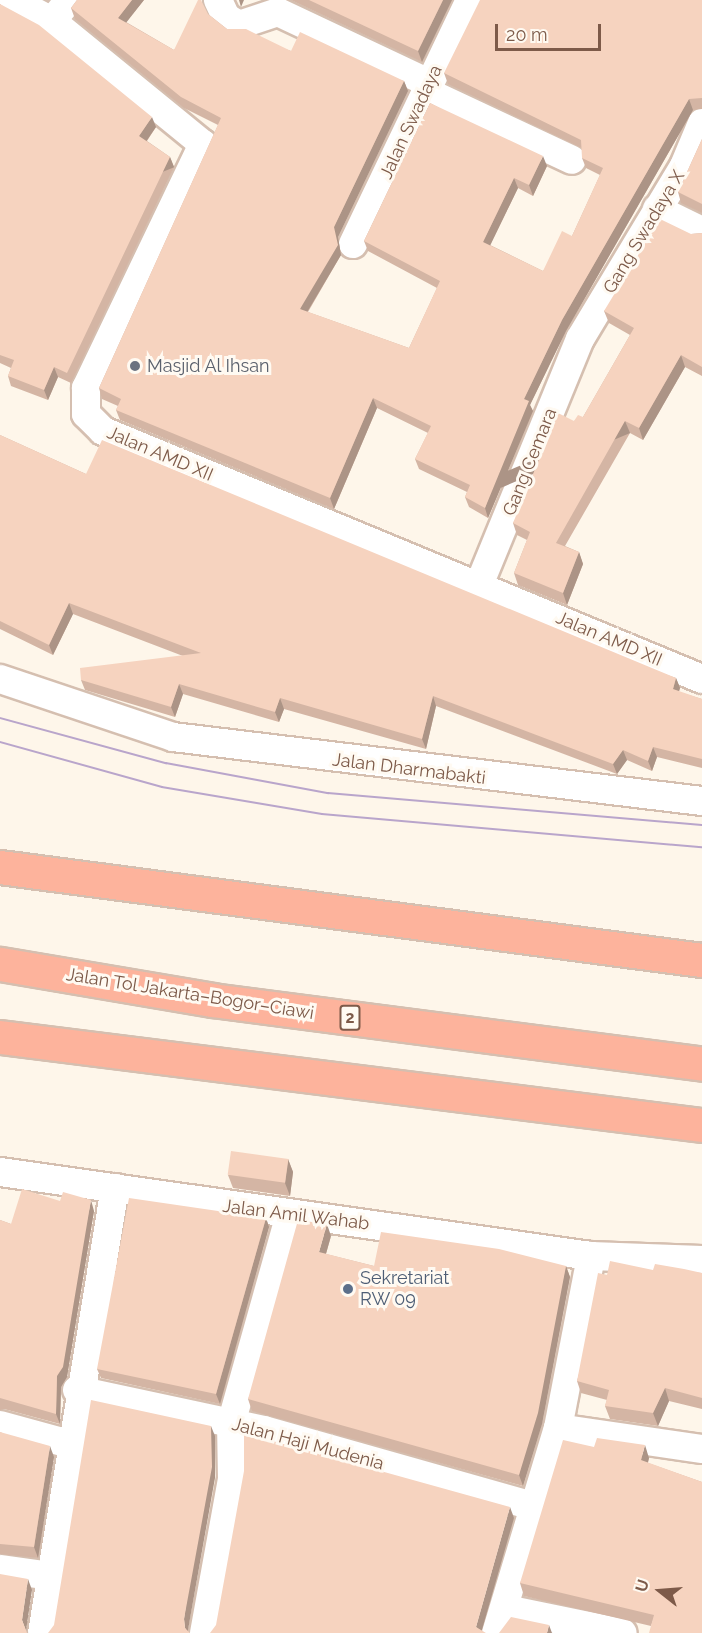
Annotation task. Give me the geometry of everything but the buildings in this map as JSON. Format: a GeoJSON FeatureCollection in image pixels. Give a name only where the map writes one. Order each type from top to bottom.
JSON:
{"type":"FeatureCollection","features":[{"type":"Feature","properties":{"kind":"highway"},"geometry":{"type":"LineString","coordinates":[[0,867],[702,960]]}},
{"type":"Feature","properties":{"kind":"highway","name":"Jalan Tol Jakarta–Bogor–Ciawi"},"geometry":{"type":"LineString","coordinates":[[0,964],[212,1000],[702,1064]]}},
{"type":"Feature","properties":{"kind":"highway"},"geometry":{"type":"LineString","coordinates":[[0,1037],[702,1125]]}},
{"type":"Feature","properties":{"kind":"street","name":"Jalan AMD XII"},"geometry":{"type":"LineString","coordinates":[[12,0],[61,11],[172,113],[203,145],[86,388],[86,414],[103,431],[480,585],[702,679]]}},
{"type":"Feature","properties":{"kind":"street"},"geometry":{"type":"LineString","coordinates":[[218,0],[226,17],[239,25],[278,12],[572,160]]}},
{"type":"Feature","properties":{"kind":"street","name":"Jalan Swadaya"},"geometry":{"type":"LineString","coordinates":[[353,244],[470,0]]}},
{"type":"Feature","properties":{"kind":"street","name":"Gang Swadaya X"},"geometry":{"type":"LineString","coordinates":[[580,339],[657,209],[702,123]]}},
{"type":"Feature","properties":{"kind":"street"},"geometry":{"type":"LineString","coordinates":[[657,209],[702,231]]}},
{"type":"Feature","properties":{"kind":"street","name":"Gang Cemara"},"geometry":{"type":"LineString","coordinates":[[480,585],[580,339]]}},
{"type":"Feature","properties":{"kind":"street","name":"Jalan Dharmabakti"},"geometry":{"type":"LineString","coordinates":[[0,679],[119,721],[173,737],[305,756],[702,801]]}},
{"type":"Feature","properties":{"kind":"street","name":"Jalan Amil Wahab"},"geometry":{"type":"LineString","coordinates":[[0,1172],[115,1188],[289,1217],[444,1231],[591,1256],[702,1260]]}},
{"type":"Feature","properties":{"kind":"street"},"geometry":{"type":"LineString","coordinates":[[42,1633],[72,1445],[77,1390],[115,1188]]}},
{"type":"Feature","properties":{"kind":"street"},"geometry":{"type":"LineString","coordinates":[[204,1633],[232,1479],[231,1424],[289,1217]]}},
{"type":"Feature","properties":{"kind":"street"},"geometry":{"type":"LineString","coordinates":[[591,1256],[558,1428],[501,1621],[623,1633]]}},
{"type":"Feature","properties":{"kind":"street","name":"Jalan Haji Mudenia"},"geometry":{"type":"LineString","coordinates":[[77,1390],[231,1424],[536,1507]]}},
{"type":"Feature","properties":{"kind":"street"},"geometry":{"type":"LineString","coordinates":[[0,1425],[72,1445]]}},
{"type":"Feature","properties":{"kind":"street"},"geometry":{"type":"LineString","coordinates":[[558,1428],[702,1449]]}},
{"type":"Feature","properties":{"kind":"street"},"geometry":{"type":"LineString","coordinates":[[0,1569],[51,1576]]}},
{"type":"Feature","properties":{"kind":"tram line"},"geometry":{"type":"LineString","coordinates":[[0,718],[166,763],[328,793],[702,825]]}},
{"type":"Feature","properties":{"kind":"tram line"},"geometry":{"type":"LineString","coordinates":[[0,742],[162,787],[322,814],[702,847]]}},
{"type":"Feature","properties":{"kind":"place","name":"Masjid Al Ihsan"},"geometry":{"type":"Point","coordinates":[135,366]}},
{"type":"Feature","properties":{"kind":"place","name":"Sekretariat RW 09"},"geometry":{"type":"Point","coordinates":[348,1289]}}]}
